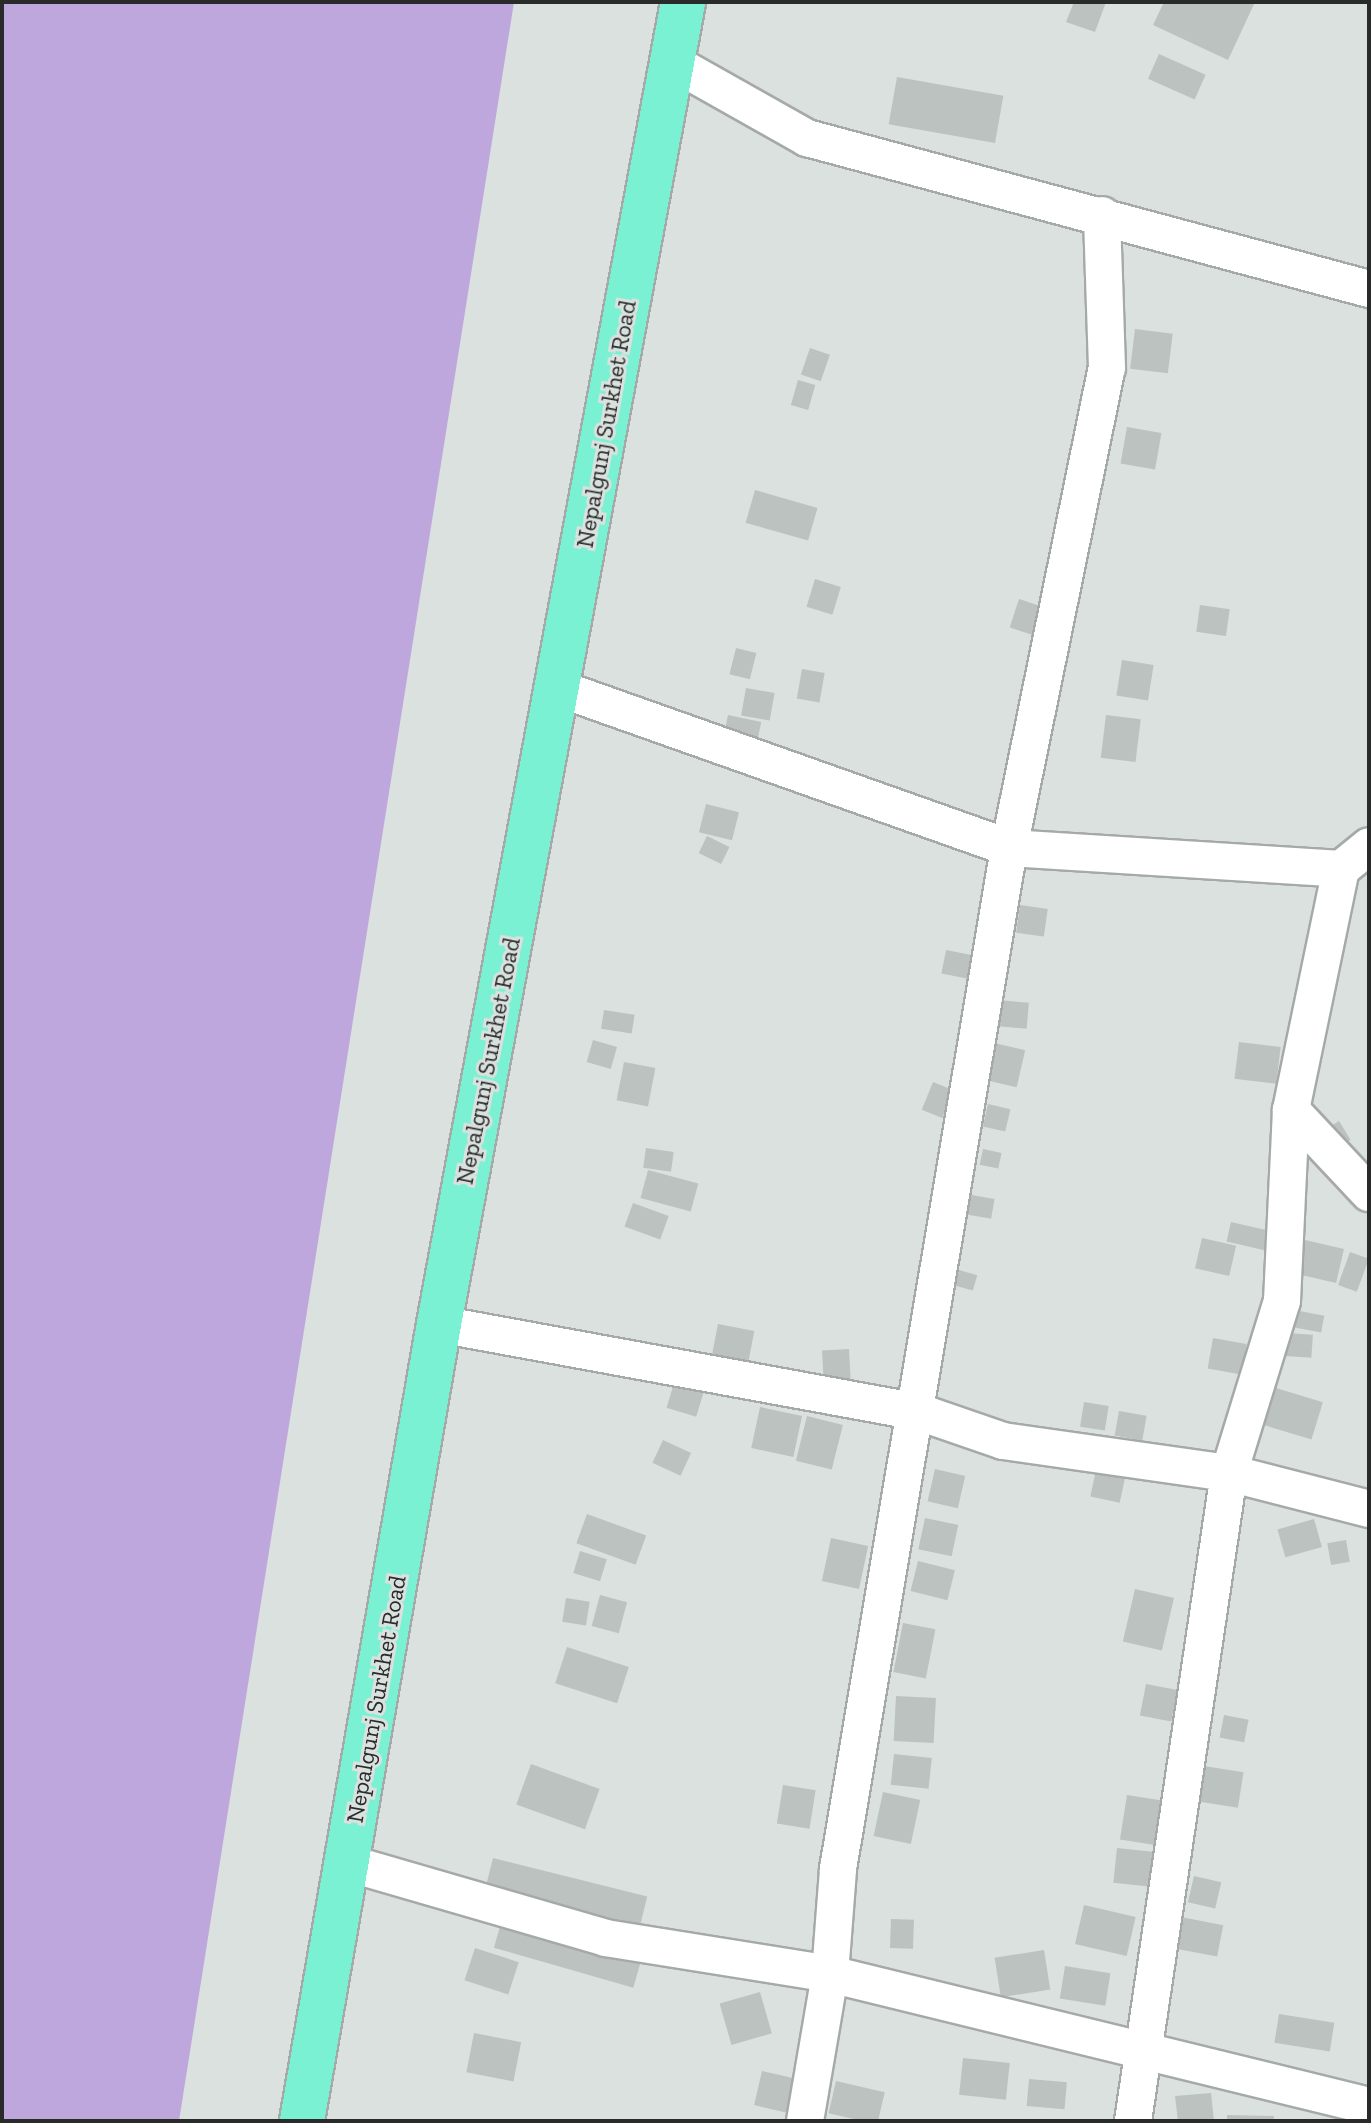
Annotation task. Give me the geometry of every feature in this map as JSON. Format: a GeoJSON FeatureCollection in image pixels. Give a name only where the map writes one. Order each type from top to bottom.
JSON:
{"type":"FeatureCollection","features":[{"type":"Feature","properties":{"kind":"main road","name":"Nepalgunj Surkhet Road"},"geometry":{"type":"LineString","coordinates":[[302,2121],[439,1324],[683,2]]}},
{"type":"Feature","properties":{"kind":"street"},"geometry":{"type":"LineString","coordinates":[[672,62],[807,138],[1367,281]]}},
{"type":"Feature","properties":{"kind":"street"},"geometry":{"type":"LineString","coordinates":[[805,2121],[830,1974],[838,1869],[919,1412],[1009,848],[1107,368],[1102,215]]}},
{"type":"Feature","properties":{"kind":"street"},"geometry":{"type":"LineString","coordinates":[[558,688],[1009,848],[1341,869]]}},
{"type":"Feature","properties":{"kind":"street"},"geometry":{"type":"LineString","coordinates":[[1133,2121],[1147,2049],[1229,1473],[1282,1301],[1291,1110],[1341,869],[1369,846]]}},
{"type":"Feature","properties":{"kind":"street"},"geometry":{"type":"LineString","coordinates":[[1291,1110],[1369,1193]]}},
{"type":"Feature","properties":{"kind":"street"},"geometry":{"type":"LineString","coordinates":[[439,1324],[919,1412],[1003,1441],[1229,1473],[1369,1509]]}},
{"type":"Feature","properties":{"kind":"street"},"geometry":{"type":"LineString","coordinates":[[348,1863],[606,1938],[830,1974],[1147,2049],[1369,2106]]}},
{"type":"Feature","properties":{"kind":"shaded area"},"geometry":{"type":"Polygon","coordinates":[[[2,2],[514,2],[179,2121],[2,2121],[2,2]]]}},
{"type":"Feature","properties":{"kind":"building"},"geometry":{"type":"Polygon","coordinates":[[[1074,2],[1106,2],[1095,32],[1066,22],[1074,2]]]}},
{"type":"Feature","properties":{"kind":"building"},"geometry":{"type":"Polygon","coordinates":[[[1164,2],[1255,2],[1228,60],[1153,25],[1164,2]]]}},
{"type":"Feature","properties":{"kind":"building"},"geometry":{"type":"Polygon","coordinates":[[[1159,54],[1206,75],[1195,99],[1148,79],[1159,54]]]}},
{"type":"Feature","properties":{"kind":"building"},"geometry":{"type":"Polygon","coordinates":[[[897,77],[1003,96],[995,143],[889,124],[897,77]]]}},
{"type":"Feature","properties":{"kind":"building"},"geometry":{"type":"Polygon","coordinates":[[[1135,329],[1173,334],[1168,373],[1130,369],[1135,329]]]}},
{"type":"Feature","properties":{"kind":"building"},"geometry":{"type":"Polygon","coordinates":[[[810,348],[830,355],[821,381],[801,374],[810,348]]]}},
{"type":"Feature","properties":{"kind":"building"},"geometry":{"type":"Polygon","coordinates":[[[798,380],[815,385],[808,410],[791,405],[798,380]]]}},
{"type":"Feature","properties":{"kind":"building"},"geometry":{"type":"Polygon","coordinates":[[[1127,427],[1161,433],[1155,470],[1121,463],[1127,427]]]}},
{"type":"Feature","properties":{"kind":"building"},"geometry":{"type":"Polygon","coordinates":[[[755,490],[817,508],[808,541],[746,523],[755,490]]]}},
{"type":"Feature","properties":{"kind":"building"},"geometry":{"type":"Polygon","coordinates":[[[815,579],[841,587],[832,615],[807,607],[815,579]]]}},
{"type":"Feature","properties":{"kind":"building"},"geometry":{"type":"Polygon","coordinates":[[[1019,599],[1046,608],[1036,636],[1010,628],[1019,599]]]}},
{"type":"Feature","properties":{"kind":"building"},"geometry":{"type":"Polygon","coordinates":[[[1200,605],[1230,609],[1226,636],[1196,632],[1200,605]]]}},
{"type":"Feature","properties":{"kind":"building"},"geometry":{"type":"Polygon","coordinates":[[[736,648],[756,653],[750,679],[729,674],[736,648]]]}},
{"type":"Feature","properties":{"kind":"building"},"geometry":{"type":"Polygon","coordinates":[[[1122,660],[1154,665],[1148,701],[1116,696],[1122,660]]]}},
{"type":"Feature","properties":{"kind":"building"},"geometry":{"type":"Polygon","coordinates":[[[802,669],[825,673],[819,703],[797,699],[802,669]]]}},
{"type":"Feature","properties":{"kind":"building"},"geometry":{"type":"Polygon","coordinates":[[[746,688],[775,693],[770,721],[741,716],[746,688]]]}},
{"type":"Feature","properties":{"kind":"building"},"geometry":{"type":"Polygon","coordinates":[[[728,715],[761,722],[756,748],[723,740],[728,715]]]}},
{"type":"Feature","properties":{"kind":"building"},"geometry":{"type":"Polygon","coordinates":[[[1106,715],[1141,719],[1135,762],[1101,758],[1106,715]]]}},
{"type":"Feature","properties":{"kind":"building"},"geometry":{"type":"Polygon","coordinates":[[[706,804],[739,812],[732,840],[699,832],[706,804]]]}},
{"type":"Feature","properties":{"kind":"building"},"geometry":{"type":"Polygon","coordinates":[[[707,836],[729,847],[721,864],[699,853],[707,836]]]}},
{"type":"Feature","properties":{"kind":"building"},"geometry":{"type":"Polygon","coordinates":[[[1020,905],[1048,909],[1044,937],[1016,933],[1020,905]]]}},
{"type":"Feature","properties":{"kind":"building"},"geometry":{"type":"Polygon","coordinates":[[[946,950],[976,956],[972,979],[941,974],[946,950]]]}},
{"type":"Feature","properties":{"kind":"building"},"geometry":{"type":"Polygon","coordinates":[[[997,1000],[1029,1003],[1027,1029],[995,1026],[997,1000]]]}},
{"type":"Feature","properties":{"kind":"building"},"geometry":{"type":"Polygon","coordinates":[[[604,1010],[635,1015],[632,1034],[601,1029],[604,1010]]]}},
{"type":"Feature","properties":{"kind":"building"},"geometry":{"type":"Polygon","coordinates":[[[593,1040],[617,1047],[611,1069],[587,1062],[593,1040]]]}},
{"type":"Feature","properties":{"kind":"building"},"geometry":{"type":"Polygon","coordinates":[[[1239,1042],[1281,1047],[1276,1084],[1234,1079],[1239,1042]]]}},
{"type":"Feature","properties":{"kind":"building"},"geometry":{"type":"Polygon","coordinates":[[[994,1043],[1025,1050],[1017,1087],[985,1080],[994,1043]]]}},
{"type":"Feature","properties":{"kind":"building"},"geometry":{"type":"Polygon","coordinates":[[[624,1062],[655,1068],[648,1106],[617,1100],[624,1062]]]}},
{"type":"Feature","properties":{"kind":"building"},"geometry":{"type":"Polygon","coordinates":[[[933,1082],[953,1090],[942,1118],[922,1110],[933,1082]]]}},
{"type":"Feature","properties":{"kind":"building"},"geometry":{"type":"Polygon","coordinates":[[[988,1104],[1010,1109],[1005,1132],[983,1126],[988,1104]]]}},
{"type":"Feature","properties":{"kind":"building"},"geometry":{"type":"Polygon","coordinates":[[[1339,1121],[1351,1140],[1334,1150],[1322,1132],[1339,1121]]]}},
{"type":"Feature","properties":{"kind":"building"},"geometry":{"type":"Polygon","coordinates":[[[646,1148],[674,1152],[671,1172],[643,1168],[646,1148]]]}},
{"type":"Feature","properties":{"kind":"building"},"geometry":{"type":"Polygon","coordinates":[[[983,1149],[1002,1153],[998,1169],[980,1165],[983,1149]]]}},
{"type":"Feature","properties":{"kind":"building"},"geometry":{"type":"Polygon","coordinates":[[[648,1170],[698,1183],[691,1211],[640,1198],[648,1170]]]}},
{"type":"Feature","properties":{"kind":"building"},"geometry":{"type":"Polygon","coordinates":[[[966,1194],[995,1199],[991,1219],[963,1214],[966,1194]]]}},
{"type":"Feature","properties":{"kind":"building"},"geometry":{"type":"Polygon","coordinates":[[[633,1203],[669,1216],[660,1239],[624,1226],[633,1203]]]}},
{"type":"Feature","properties":{"kind":"building"},"geometry":{"type":"Polygon","coordinates":[[[1231,1222],[1269,1231],[1265,1250],[1227,1241],[1231,1222]]]}},
{"type":"Feature","properties":{"kind":"building"},"geometry":{"type":"Polygon","coordinates":[[[1202,1238],[1236,1246],[1229,1276],[1195,1268],[1202,1238]]]}},
{"type":"Feature","properties":{"kind":"building"},"geometry":{"type":"Polygon","coordinates":[[[1305,1240],[1344,1249],[1336,1283],[1297,1274],[1305,1240]]]}},
{"type":"Feature","properties":{"kind":"building"},"geometry":{"type":"Polygon","coordinates":[[[1350,1252],[1369,1259],[1357,1292],[1338,1285],[1350,1252]]]}},
{"type":"Feature","properties":{"kind":"building"},"geometry":{"type":"Polygon","coordinates":[[[959,1270],[977,1275],[973,1291],[955,1285],[959,1270]]]}},
{"type":"Feature","properties":{"kind":"building"},"geometry":{"type":"Polygon","coordinates":[[[1289,1309],[1324,1316],[1321,1333],[1286,1326],[1289,1309]]]}},
{"type":"Feature","properties":{"kind":"building"},"geometry":{"type":"Polygon","coordinates":[[[718,1324],[754,1331],[747,1367],[711,1360],[718,1324]]]}},
{"type":"Feature","properties":{"kind":"building"},"geometry":{"type":"Polygon","coordinates":[[[1287,1333],[1313,1335],[1311,1358],[1285,1356],[1287,1333]]]}},
{"type":"Feature","properties":{"kind":"building"},"geometry":{"type":"Polygon","coordinates":[[[1213,1338],[1246,1344],[1241,1374],[1208,1369],[1213,1338]]]}},
{"type":"Feature","properties":{"kind":"building"},"geometry":{"type":"Polygon","coordinates":[[[849,1349],[851,1388],[824,1389],[822,1350],[849,1349]]]}},
{"type":"Feature","properties":{"kind":"building"},"geometry":{"type":"Polygon","coordinates":[[[675,1380],[705,1389],[696,1417],[667,1408],[675,1380]]]}},
{"type":"Feature","properties":{"kind":"building"},"geometry":{"type":"Polygon","coordinates":[[[1276,1388],[1323,1402],[1311,1440],[1265,1425],[1276,1388]]]}},
{"type":"Feature","properties":{"kind":"building"},"geometry":{"type":"Polygon","coordinates":[[[1084,1402],[1109,1406],[1105,1431],[1080,1427],[1084,1402]]]}},
{"type":"Feature","properties":{"kind":"building"},"geometry":{"type":"Polygon","coordinates":[[[760,1407],[802,1416],[793,1457],[751,1448],[760,1407]]]}},
{"type":"Feature","properties":{"kind":"building"},"geometry":{"type":"Polygon","coordinates":[[[1119,1411],[1147,1416],[1142,1440],[1115,1436],[1119,1411]]]}},
{"type":"Feature","properties":{"kind":"building"},"geometry":{"type":"Polygon","coordinates":[[[807,1416],[843,1425],[832,1470],[796,1461],[807,1416]]]}},
{"type":"Feature","properties":{"kind":"building"},"geometry":{"type":"Polygon","coordinates":[[[663,1440],[691,1453],[681,1476],[652,1463],[663,1440]]]}},
{"type":"Feature","properties":{"kind":"building"},"geometry":{"type":"Polygon","coordinates":[[[935,1469],[965,1476],[958,1508],[928,1501],[935,1469]]]}},
{"type":"Feature","properties":{"kind":"building"},"geometry":{"type":"Polygon","coordinates":[[[1096,1470],[1125,1476],[1120,1503],[1090,1496],[1096,1470]]]}},
{"type":"Feature","properties":{"kind":"building"},"geometry":{"type":"Polygon","coordinates":[[[587,1514],[646,1536],[636,1565],[576,1543],[587,1514]]]}},
{"type":"Feature","properties":{"kind":"building"},"geometry":{"type":"Polygon","coordinates":[[[925,1518],[958,1525],[952,1556],[918,1549],[925,1518]]]}},
{"type":"Feature","properties":{"kind":"building"},"geometry":{"type":"Polygon","coordinates":[[[1314,1519],[1322,1547],[1285,1557],[1277,1529],[1314,1519]]]}},
{"type":"Feature","properties":{"kind":"building"},"geometry":{"type":"Polygon","coordinates":[[[831,1538],[868,1546],[859,1589],[822,1581],[831,1538]]]}},
{"type":"Feature","properties":{"kind":"building"},"geometry":{"type":"Polygon","coordinates":[[[1346,1540],[1350,1562],[1331,1565],[1327,1543],[1346,1540]]]}},
{"type":"Feature","properties":{"kind":"building"},"geometry":{"type":"Polygon","coordinates":[[[580,1551],[607,1559],[600,1581],[573,1573],[580,1551]]]}},
{"type":"Feature","properties":{"kind":"building"},"geometry":{"type":"Polygon","coordinates":[[[918,1561],[955,1570],[947,1600],[911,1591],[918,1561]]]}},
{"type":"Feature","properties":{"kind":"building"},"geometry":{"type":"Polygon","coordinates":[[[1135,1589],[1174,1598],[1162,1651],[1123,1642],[1135,1589]]]}},
{"type":"Feature","properties":{"kind":"building"},"geometry":{"type":"Polygon","coordinates":[[[600,1595],[627,1602],[619,1633],[592,1626],[600,1595]]]}},
{"type":"Feature","properties":{"kind":"building"},"geometry":{"type":"Polygon","coordinates":[[[566,1598],[590,1602],[586,1625],[562,1622],[566,1598]]]}},
{"type":"Feature","properties":{"kind":"building"},"geometry":{"type":"Polygon","coordinates":[[[903,1623],[935,1629],[926,1678],[893,1672],[903,1623]]]}},
{"type":"Feature","properties":{"kind":"building"},"geometry":{"type":"Polygon","coordinates":[[[567,1647],[629,1667],[617,1703],[555,1683],[567,1647]]]}},
{"type":"Feature","properties":{"kind":"building"},"geometry":{"type":"Polygon","coordinates":[[[1146,1684],[1177,1690],[1171,1722],[1140,1715],[1146,1684]]]}},
{"type":"Feature","properties":{"kind":"building"},"geometry":{"type":"Polygon","coordinates":[[[896,1696],[936,1698],[934,1743],[894,1741],[896,1696]]]}},
{"type":"Feature","properties":{"kind":"building"},"geometry":{"type":"Polygon","coordinates":[[[1224,1715],[1249,1720],[1244,1742],[1220,1738],[1224,1715]]]}},
{"type":"Feature","properties":{"kind":"building"},"geometry":{"type":"Polygon","coordinates":[[[894,1754],[932,1758],[929,1789],[891,1785],[894,1754]]]}},
{"type":"Feature","properties":{"kind":"building"},"geometry":{"type":"Polygon","coordinates":[[[531,1764],[600,1789],[585,1829],[516,1804],[531,1764]]]}},
{"type":"Feature","properties":{"kind":"building"},"geometry":{"type":"Polygon","coordinates":[[[1204,1766],[1244,1772],[1238,1808],[1198,1802],[1204,1766]]]}},
{"type":"Feature","properties":{"kind":"building"},"geometry":{"type":"Polygon","coordinates":[[[783,1785],[816,1790],[809,1829],[777,1824],[783,1785]]]}},
{"type":"Feature","properties":{"kind":"building"},"geometry":{"type":"Polygon","coordinates":[[[883,1792],[920,1800],[911,1844],[874,1836],[883,1792]]]}},
{"type":"Feature","properties":{"kind":"building"},"geometry":{"type":"Polygon","coordinates":[[[1127,1795],[1164,1801],[1157,1845],[1120,1839],[1127,1795]]]}},
{"type":"Feature","properties":{"kind":"building"},"geometry":{"type":"Polygon","coordinates":[[[1117,1848],[1153,1852],[1149,1887],[1113,1883],[1117,1848]]]}},
{"type":"Feature","properties":{"kind":"building"},"geometry":{"type":"Polygon","coordinates":[[[493,1858],[647,1896],[638,1934],[484,1896],[493,1858]]]}},
{"type":"Feature","properties":{"kind":"building"},"geometry":{"type":"Polygon","coordinates":[[[1194,1876],[1221,1882],[1215,1909],[1188,1902],[1194,1876]]]}},
{"type":"Feature","properties":{"kind":"building"},"geometry":{"type":"Polygon","coordinates":[[[1084,1905],[1136,1917],[1127,1956],[1075,1944],[1084,1905]]]}},
{"type":"Feature","properties":{"kind":"building"},"geometry":{"type":"Polygon","coordinates":[[[503,1916],[642,1956],[633,1988],[494,1948],[503,1916]]]}},
{"type":"Feature","properties":{"kind":"building"},"geometry":{"type":"Polygon","coordinates":[[[1181,1917],[1223,1925],[1217,1957],[1175,1948],[1181,1917]]]}},
{"type":"Feature","properties":{"kind":"building"},"geometry":{"type":"Polygon","coordinates":[[[891,1919],[914,1920],[913,1949],[890,1948],[891,1919]]]}},
{"type":"Feature","properties":{"kind":"building"},"geometry":{"type":"Polygon","coordinates":[[[475,1948],[519,1962],[508,1995],[464,1980],[475,1948]]]}},
{"type":"Feature","properties":{"kind":"building"},"geometry":{"type":"Polygon","coordinates":[[[1044,1950],[1050,1990],[1001,1997],[995,1958],[1044,1950]]]}},
{"type":"Feature","properties":{"kind":"building"},"geometry":{"type":"Polygon","coordinates":[[[1065,1966],[1110,1973],[1105,2006],[1060,1999],[1065,1966]]]}},
{"type":"Feature","properties":{"kind":"building"},"geometry":{"type":"Polygon","coordinates":[[[760,1992],[772,2033],[731,2045],[720,2004],[760,1992]]]}},
{"type":"Feature","properties":{"kind":"building"},"geometry":{"type":"Polygon","coordinates":[[[1279,2014],[1334,2023],[1330,2051],[1274,2043],[1279,2014]]]}},
{"type":"Feature","properties":{"kind":"building"},"geometry":{"type":"Polygon","coordinates":[[[474,2033],[521,2042],[513,2081],[466,2072],[474,2033]]]}},
{"type":"Feature","properties":{"kind":"building"},"geometry":{"type":"Polygon","coordinates":[[[963,2058],[1010,2063],[1006,2100],[959,2095],[963,2058]]]}},
{"type":"Feature","properties":{"kind":"building"},"geometry":{"type":"Polygon","coordinates":[[[762,2071],[796,2079],[788,2113],[754,2105],[762,2071]]]}},
{"type":"Feature","properties":{"kind":"building"},"geometry":{"type":"Polygon","coordinates":[[[1029,2079],[1067,2082],[1065,2109],[1027,2106],[1029,2079]]]}},
{"type":"Feature","properties":{"kind":"building"},"geometry":{"type":"Polygon","coordinates":[[[836,2081],[885,2092],[878,2121],[863,2121],[829,2113],[836,2081]]]}},
{"type":"Feature","properties":{"kind":"building"},"geometry":{"type":"Polygon","coordinates":[[[1211,2093],[1214,2121],[1178,2121],[1175,2096],[1211,2093]]]}},
{"type":"Feature","properties":{"kind":"building"},"geometry":{"type":"Polygon","coordinates":[[[1227,2115],[1274,2116],[1274,2121],[1227,2121],[1227,2115]]]}}]}
